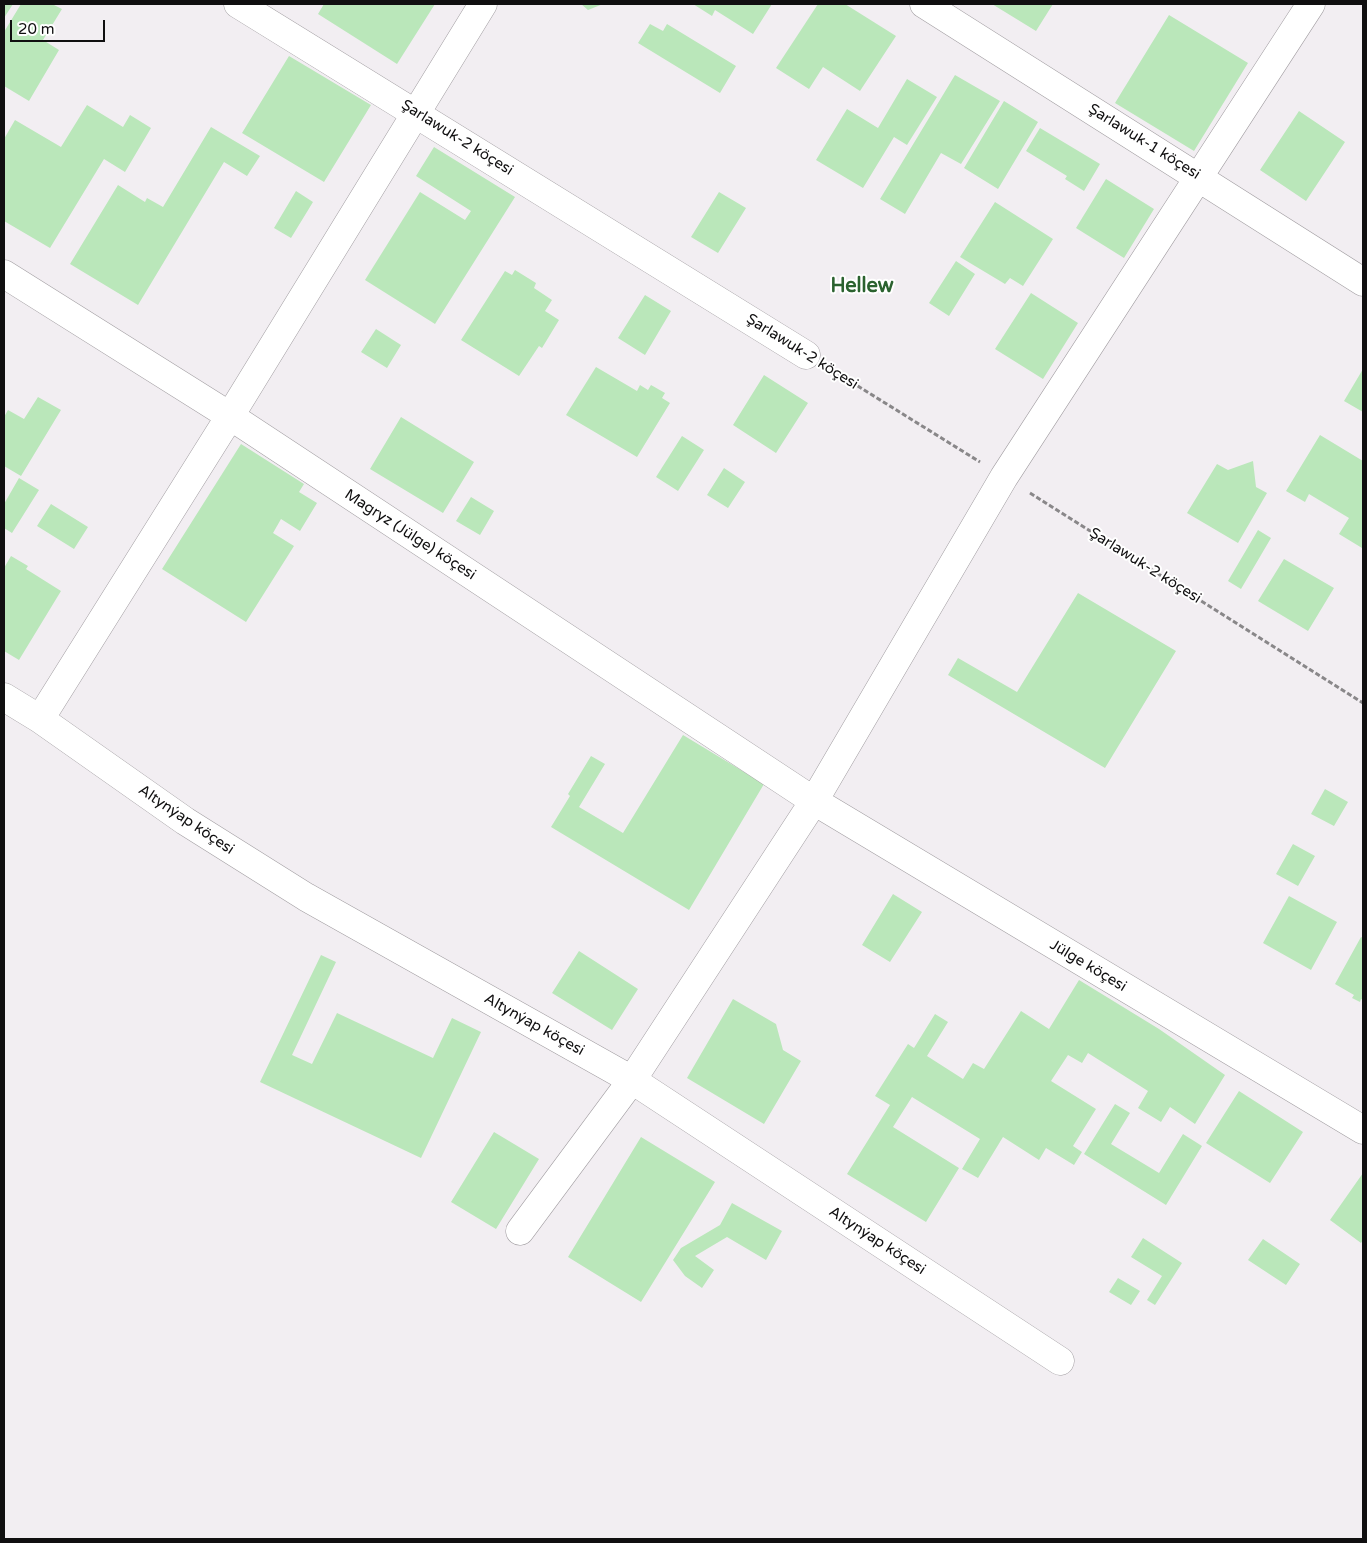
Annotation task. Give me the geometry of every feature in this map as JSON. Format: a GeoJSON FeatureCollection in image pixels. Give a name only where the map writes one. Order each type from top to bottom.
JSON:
{"type":"FeatureCollection","features":[{"type":"Feature","properties":{"kind":"street","name":"Şarlawuk-2 köçesi"},"geometry":{"type":"LineString","coordinates":[[238,4],[806,355]]}},
{"type":"Feature","properties":{"kind":"street"},"geometry":{"type":"LineString","coordinates":[[40,719],[230,416],[484,4]]}},
{"type":"Feature","properties":{"kind":"street","name":"Şarlawuk-1 köçesi"},"geometry":{"type":"LineString","coordinates":[[924,4],[1363,282]]}},
{"type":"Feature","properties":{"kind":"street"},"geometry":{"type":"LineString","coordinates":[[520,1231],[632,1080],[814,800],[1004,477],[1311,4]]}},
{"type":"Feature","properties":{"kind":"street","name":"Magryz (Jülge) köçesi"},"geometry":{"type":"LineString","coordinates":[[4,274],[230,416],[814,800]]}},
{"type":"Feature","properties":{"kind":"street","name":"Altynýap köçesi"},"geometry":{"type":"LineString","coordinates":[[4,697],[40,719],[185,821],[306,897],[632,1080],[1060,1361]]}},
{"type":"Feature","properties":{"kind":"street","name":"Jülge köçesi"},"geometry":{"type":"LineString","coordinates":[[814,800],[1363,1130]]}},
{"type":"Feature","properties":{"kind":"path","name":"Şarlawuk-2 köçesi"},"geometry":{"type":"LineString","coordinates":[[806,355],[1363,703]]}},
{"type":"Feature","properties":{"kind":"building"},"geometry":{"type":"Polygon","coordinates":[[[4,4],[13,4],[4,18],[4,4]]]}},
{"type":"Feature","properties":{"kind":"building"},"geometry":{"type":"Polygon","coordinates":[[[21,4],[52,4],[62,9],[43,40],[59,50],[29,101],[4,86],[4,32],[21,4]]]}},
{"type":"Feature","properties":{"kind":"building"},"geometry":{"type":"Polygon","coordinates":[[[324,4],[435,4],[397,64],[318,14],[324,4]]]}},
{"type":"Feature","properties":{"kind":"building"},"geometry":{"type":"Polygon","coordinates":[[[581,4],[603,4],[588,10],[581,4]]]}},
{"type":"Feature","properties":{"kind":"building"},"geometry":{"type":"Polygon","coordinates":[[[693,4],[772,4],[753,34],[715,10],[712,16],[693,4]]]}},
{"type":"Feature","properties":{"kind":"building"},"geometry":{"type":"Polygon","coordinates":[[[818,4],[845,4],[896,36],[860,91],[823,67],[809,89],[776,68],[818,4]]]}},
{"type":"Feature","properties":{"kind":"building"},"geometry":{"type":"Polygon","coordinates":[[[992,4],[1053,4],[1036,31],[992,4]]]}},
{"type":"Feature","properties":{"kind":"building"},"geometry":{"type":"Polygon","coordinates":[[[1169,15],[1248,63],[1194,151],[1115,103],[1169,15]]]}},
{"type":"Feature","properties":{"kind":"building"},"geometry":{"type":"Polygon","coordinates":[[[650,24],[663,31],[667,24],[736,66],[720,93],[638,43],[650,24]]]}},
{"type":"Feature","properties":{"kind":"building"},"geometry":{"type":"Polygon","coordinates":[[[289,56],[371,105],[324,182],[242,133],[289,56]]]}},
{"type":"Feature","properties":{"kind":"building"},"geometry":{"type":"Polygon","coordinates":[[[955,75],[1000,101],[961,164],[941,153],[905,214],[880,199],[955,75]]]}},
{"type":"Feature","properties":{"kind":"building"},"geometry":{"type":"Polygon","coordinates":[[[907,79],[937,97],[907,145],[894,137],[863,188],[816,160],[847,109],[878,128],[907,79]]]}},
{"type":"Feature","properties":{"kind":"building"},"geometry":{"type":"Polygon","coordinates":[[[1004,101],[1038,122],[998,189],[964,168],[1004,101]]]}},
{"type":"Feature","properties":{"kind":"building"},"geometry":{"type":"Polygon","coordinates":[[[87,105],[123,127],[130,115],[151,128],[125,172],[104,159],[50,248],[4,221],[4,139],[15,120],[61,147],[87,105]]]}},
{"type":"Feature","properties":{"kind":"building"},"geometry":{"type":"Polygon","coordinates":[[[1299,111],[1345,142],[1306,201],[1260,170],[1299,111]]]}},
{"type":"Feature","properties":{"kind":"building"},"geometry":{"type":"Polygon","coordinates":[[[211,127],[260,156],[247,176],[224,162],[138,305],[70,264],[118,185],[145,202],[147,198],[163,207],[211,127]]]}},
{"type":"Feature","properties":{"kind":"building"},"geometry":{"type":"Polygon","coordinates":[[[1040,128],[1100,164],[1084,191],[1065,179],[1067,176],[1026,151],[1040,128]]]}},
{"type":"Feature","properties":{"kind":"building"},"geometry":{"type":"Polygon","coordinates":[[[434,147],[515,197],[435,324],[365,280],[420,192],[465,220],[471,211],[416,176],[434,147]]]}},
{"type":"Feature","properties":{"kind":"building"},"geometry":{"type":"Polygon","coordinates":[[[1106,179],[1154,209],[1124,258],[1076,228],[1106,179]]]}},
{"type":"Feature","properties":{"kind":"building"},"geometry":{"type":"Polygon","coordinates":[[[296,191],[313,202],[291,238],[274,228],[296,191]]]}},
{"type":"Feature","properties":{"kind":"building"},"geometry":{"type":"Polygon","coordinates":[[[719,192],[746,208],[718,253],[691,237],[719,192]]]}},
{"type":"Feature","properties":{"kind":"building"},"geometry":{"type":"Polygon","coordinates":[[[995,202],[1053,239],[1023,286],[1010,278],[1005,284],[960,257],[995,202]]]}},
{"type":"Feature","properties":{"kind":"building"},"geometry":{"type":"Polygon","coordinates":[[[956,261],[975,274],[949,316],[929,303],[956,261]]]}},
{"type":"Feature","properties":{"kind":"building"},"geometry":{"type":"Polygon","coordinates":[[[515,270],[536,283],[534,288],[552,300],[545,311],[559,320],[542,348],[539,346],[519,376],[461,340],[505,271],[512,275],[515,270]]]}},
{"type":"Feature","properties":{"kind":"building"},"geometry":{"type":"Polygon","coordinates":[[[1031,293],[1078,323],[1043,379],[995,349],[1031,293]]]}},
{"type":"Feature","properties":{"kind":"building"},"geometry":{"type":"Polygon","coordinates":[[[645,295],[671,311],[645,355],[618,338],[645,295]]]}},
{"type":"Feature","properties":{"kind":"building"},"geometry":{"type":"Polygon","coordinates":[[[376,329],[401,345],[387,368],[361,352],[376,329]]]}},
{"type":"Feature","properties":{"kind":"building"},"geometry":{"type":"Polygon","coordinates":[[[596,367],[637,391],[640,385],[648,390],[651,385],[665,393],[662,398],[670,403],[637,457],[566,415],[596,367]]]}},
{"type":"Feature","properties":{"kind":"building"},"geometry":{"type":"Polygon","coordinates":[[[1363,369],[1363,412],[1344,401],[1363,369]]]}},
{"type":"Feature","properties":{"kind":"building"},"geometry":{"type":"Polygon","coordinates":[[[764,375],[808,403],[776,453],[733,425],[764,375]]]}},
{"type":"Feature","properties":{"kind":"building"},"geometry":{"type":"Polygon","coordinates":[[[38,397],[61,410],[21,476],[4,466],[4,417],[8,410],[24,419],[38,397]]]}},
{"type":"Feature","properties":{"kind":"building"},"geometry":{"type":"Polygon","coordinates":[[[401,417],[474,462],[443,513],[370,469],[401,417]]]}},
{"type":"Feature","properties":{"kind":"building"},"geometry":{"type":"Polygon","coordinates":[[[1320,435],[1363,461],[1362,548],[1339,534],[1349,518],[1309,494],[1305,502],[1286,491],[1320,435]]]}},
{"type":"Feature","properties":{"kind":"building"},"geometry":{"type":"Polygon","coordinates":[[[682,436],[704,450],[678,491],[656,477],[682,436]]]}},
{"type":"Feature","properties":{"kind":"building"},"geometry":{"type":"Polygon","coordinates":[[[241,444],[304,484],[299,492],[317,503],[300,531],[281,519],[273,533],[294,546],[246,622],[162,569],[241,444]]]}},
{"type":"Feature","properties":{"kind":"building"},"geometry":{"type":"Polygon","coordinates":[[[1253,461],[1256,487],[1267,493],[1238,543],[1187,513],[1217,464],[1228,470],[1253,461]]]}},
{"type":"Feature","properties":{"kind":"building"},"geometry":{"type":"Polygon","coordinates":[[[724,468],[745,482],[728,508],[707,495],[724,468]]]}},
{"type":"Feature","properties":{"kind":"building"},"geometry":{"type":"Polygon","coordinates":[[[19,478],[39,490],[12,533],[4,528],[4,504],[19,478]]]}},
{"type":"Feature","properties":{"kind":"building"},"geometry":{"type":"Polygon","coordinates":[[[471,497],[494,511],[480,535],[456,521],[471,497]]]}},
{"type":"Feature","properties":{"kind":"building"},"geometry":{"type":"Polygon","coordinates":[[[51,504],[88,527],[74,549],[37,526],[51,504]]]}},
{"type":"Feature","properties":{"kind":"building"},"geometry":{"type":"Polygon","coordinates":[[[1258,530],[1271,538],[1241,589],[1228,581],[1258,530]]]}},
{"type":"Feature","properties":{"kind":"building"},"geometry":{"type":"Polygon","coordinates":[[[11,556],[28,566],[26,569],[61,591],[19,660],[4,651],[4,568],[11,556]]]}},
{"type":"Feature","properties":{"kind":"building"},"geometry":{"type":"Polygon","coordinates":[[[1284,559],[1334,588],[1308,631],[1258,601],[1284,559]]]}},
{"type":"Feature","properties":{"kind":"building"},"geometry":{"type":"Polygon","coordinates":[[[1078,593],[1176,651],[1105,768],[948,675],[958,658],[1017,692],[1078,593]]]}},
{"type":"Feature","properties":{"kind":"building"},"geometry":{"type":"Polygon","coordinates":[[[683,735],[764,784],[689,910],[551,827],[591,756],[605,764],[579,807],[623,833],[683,735]]]}},
{"type":"Feature","properties":{"kind":"building"},"geometry":{"type":"Polygon","coordinates":[[[1325,789],[1348,802],[1334,826],[1311,814],[1325,789]]]}},
{"type":"Feature","properties":{"kind":"building"},"geometry":{"type":"Polygon","coordinates":[[[1293,844],[1315,856],[1298,886],[1276,874],[1293,844]]]}},
{"type":"Feature","properties":{"kind":"building"},"geometry":{"type":"Polygon","coordinates":[[[893,894],[922,912],[890,962],[862,945],[893,894]]]}},
{"type":"Feature","properties":{"kind":"building"},"geometry":{"type":"Polygon","coordinates":[[[1289,896],[1337,922],[1311,970],[1263,943],[1289,896]]]}},
{"type":"Feature","properties":{"kind":"building"},"geometry":{"type":"Polygon","coordinates":[[[1361,937],[1363,938],[1363,1000],[1361,999],[1360,1002],[1352,998],[1354,995],[1335,984],[1361,937]]]}},
{"type":"Feature","properties":{"kind":"building"},"geometry":{"type":"Polygon","coordinates":[[[579,951],[638,989],[612,1030],[552,993],[579,951]]]}},
{"type":"Feature","properties":{"kind":"building"},"geometry":{"type":"Polygon","coordinates":[[[321,955],[336,962],[292,1055],[312,1064],[337,1013],[433,1058],[452,1018],[481,1032],[421,1158],[260,1082],[321,955]]]}},
{"type":"Feature","properties":{"kind":"building"},"geometry":{"type":"Polygon","coordinates":[[[1079,980],[1159,1029],[1225,1075],[1195,1124],[1170,1107],[1161,1122],[1138,1108],[1148,1091],[1088,1053],[1082,1063],[1068,1055],[1051,1081],[1096,1109],[1073,1146],[1082,1152],[1074,1165],[1046,1148],[1039,1160],[1003,1137],[978,1178],[962,1169],[980,1139],[912,1097],[893,1127],[959,1168],[926,1222],[847,1174],[890,1105],[875,1096],[908,1044],[914,1048],[935,1014],[948,1022],[927,1056],[963,1079],[973,1063],[984,1069],[1021,1011],[1049,1029],[1079,980]]]}},
{"type":"Feature","properties":{"kind":"building"},"geometry":{"type":"Polygon","coordinates":[[[733,999],[776,1024],[783,1050],[801,1061],[764,1124],[687,1078],[733,999]]]}},
{"type":"Feature","properties":{"kind":"building"},"geometry":{"type":"Polygon","coordinates":[[[1239,1091],[1303,1132],[1270,1183],[1206,1143],[1239,1091]]]}},
{"type":"Feature","properties":{"kind":"building"},"geometry":{"type":"Polygon","coordinates":[[[1115,1104],[1130,1113],[1111,1144],[1159,1173],[1183,1134],[1202,1146],[1166,1205],[1084,1154],[1115,1104]]]}},
{"type":"Feature","properties":{"kind":"building"},"geometry":{"type":"Polygon","coordinates":[[[494,1132],[539,1159],[496,1229],[451,1202],[494,1132]]]}},
{"type":"Feature","properties":{"kind":"building"},"geometry":{"type":"Polygon","coordinates":[[[641,1137],[715,1182],[641,1302],[568,1257],[641,1137]]]}},
{"type":"Feature","properties":{"kind":"building"},"geometry":{"type":"Polygon","coordinates":[[[1363,1173],[1363,1240],[1361,1243],[1330,1220],[1363,1173]]]}},
{"type":"Feature","properties":{"kind":"building"},"geometry":{"type":"Polygon","coordinates":[[[732,1203],[782,1231],[766,1260],[727,1237],[695,1256],[714,1270],[702,1288],[685,1276],[673,1260],[681,1248],[720,1225],[732,1203]]]}},
{"type":"Feature","properties":{"kind":"building"},"geometry":{"type":"Polygon","coordinates":[[[1143,1238],[1182,1263],[1155,1305],[1147,1300],[1162,1276],[1131,1257],[1143,1238]]]}},
{"type":"Feature","properties":{"kind":"building"},"geometry":{"type":"Polygon","coordinates":[[[1263,1239],[1300,1264],[1286,1285],[1248,1260],[1263,1239]]]}},
{"type":"Feature","properties":{"kind":"building"},"geometry":{"type":"Polygon","coordinates":[[[1118,1278],[1140,1291],[1131,1305],[1109,1292],[1118,1278]]]}},
{"type":"Feature","properties":{"kind":"district","name":"Hellew"},"geometry":{"type":"Point","coordinates":[862,287]}}]}
